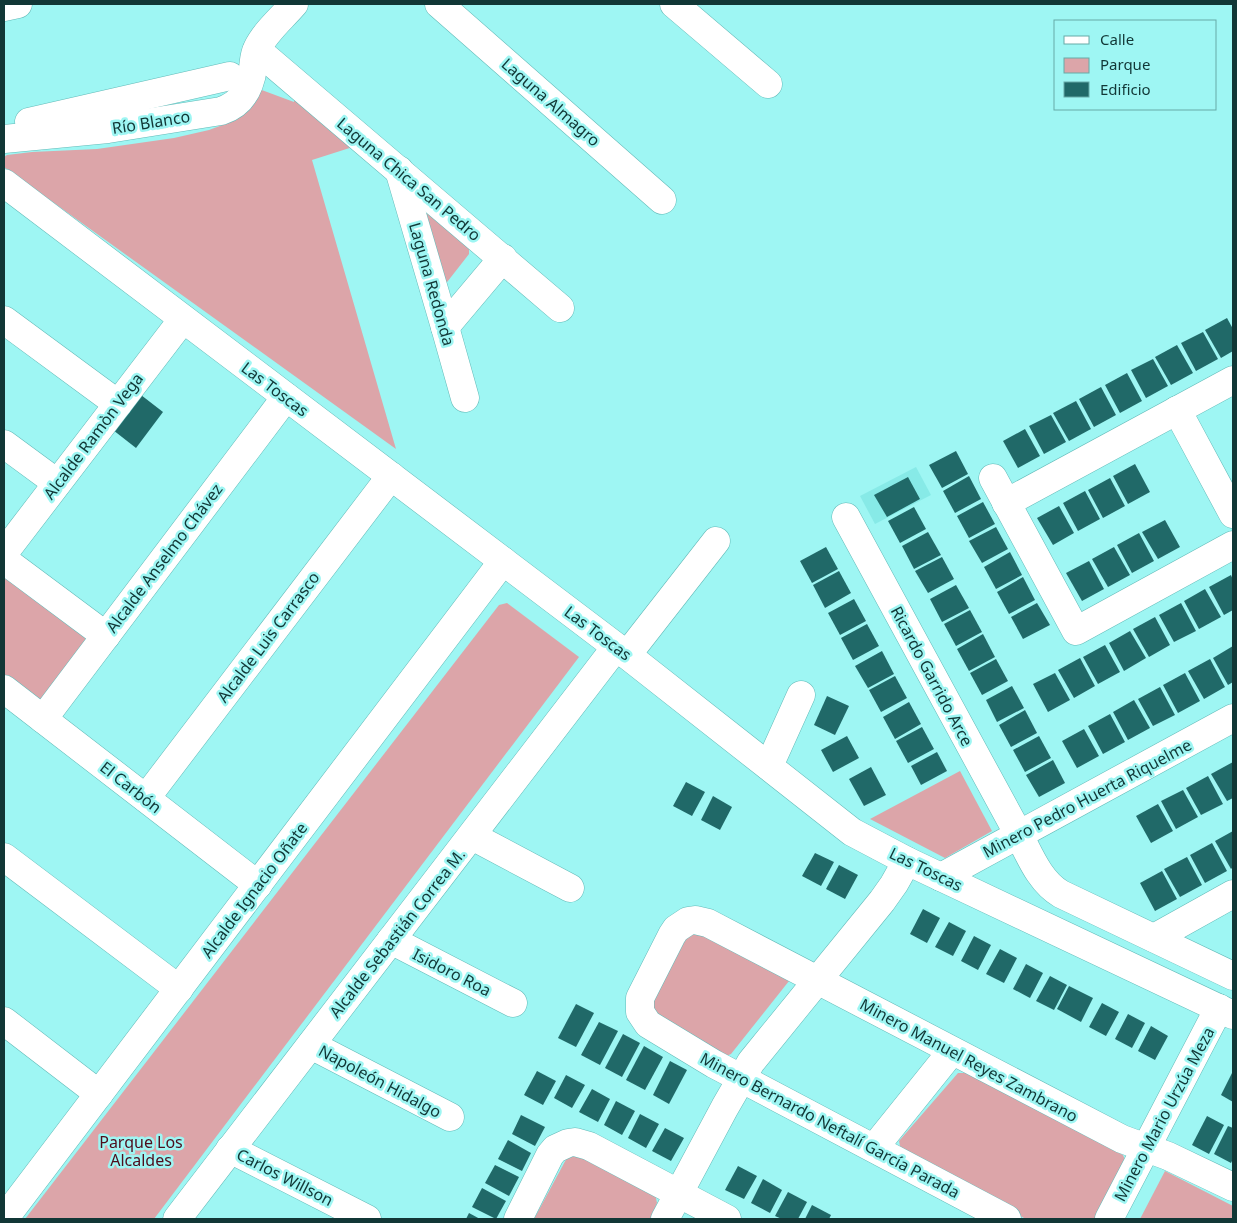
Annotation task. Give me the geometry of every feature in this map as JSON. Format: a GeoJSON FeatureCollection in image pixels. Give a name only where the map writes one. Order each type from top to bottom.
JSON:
{"type":"FeatureCollection","features":[{"type":"Feature","properties":{"kind":"street"},"geometry":{"type":"LineString","coordinates":[[4,7],[18,4]]}},
{"type":"Feature","properties":{"kind":"street"},"geometry":{"type":"LineString","coordinates":[[256,50],[294,4]]}},
{"type":"Feature","properties":{"kind":"street","name":"Laguna Almagro"},"geometry":{"type":"LineString","coordinates":[[439,4],[662,200]]}},
{"type":"Feature","properties":{"kind":"street"},"geometry":{"type":"LineString","coordinates":[[674,4],[768,84]]}},
{"type":"Feature","properties":{"kind":"street","name":"Río Blanco"},"geometry":{"type":"LineString","coordinates":[[4,138],[108,129],[221,111],[243,98],[249,89],[256,50]]}},
{"type":"Feature","properties":{"kind":"street","name":"Laguna Chica San Pedro"},"geometry":{"type":"LineString","coordinates":[[256,50],[560,308]]}},
{"type":"Feature","properties":{"kind":"street"},"geometry":{"type":"LineString","coordinates":[[4,138],[17,127],[33,121],[230,76]]}},
{"type":"Feature","properties":{"kind":"street","name":"Laguna Redonda"},"geometry":{"type":"LineString","coordinates":[[399,170],[464,398]]}},
{"type":"Feature","properties":{"kind":"street","name":"Las Toscas"},"geometry":{"type":"LineString","coordinates":[[4,184],[622,651],[852,832],[907,861],[1226,1011]]}},
{"type":"Feature","properties":{"kind":"street"},"geometry":{"type":"LineString","coordinates":[[445,327],[502,258]]}},
{"type":"Feature","properties":{"kind":"street","name":"Alcalde Ramòn Vega"},"geometry":{"type":"LineString","coordinates":[[4,553],[183,319]]}},
{"type":"Feature","properties":{"kind":"street"},"geometry":{"type":"LineString","coordinates":[[4,320],[118,404]]}},
{"type":"Feature","properties":{"kind":"street"},"geometry":{"type":"LineString","coordinates":[[1006,503],[1233,380]]}},
{"type":"Feature","properties":{"kind":"street","name":"Alcalde Anselmo Chávez"},"geometry":{"type":"LineString","coordinates":[[43,719],[286,397]]}},
{"type":"Feature","properties":{"kind":"street"},"geometry":{"type":"LineString","coordinates":[[1177,410],[1233,514]]}},
{"type":"Feature","properties":{"kind":"street"},"geometry":{"type":"LineString","coordinates":[[4,444],[57,483]]}},
{"type":"Feature","properties":{"kind":"street","name":"Alcalde Luis Carrasco"},"geometry":{"type":"LineString","coordinates":[[146,798],[391,476]]}},
{"type":"Feature","properties":{"kind":"street"},"geometry":{"type":"LineString","coordinates":[[993,478],[1076,631],[1233,545]]}},
{"type":"Feature","properties":{"kind":"street","name":"Ricardo Garrido Arce"},"geometry":{"type":"LineString","coordinates":[[846,517],[1019,835]]}},
{"type":"Feature","properties":{"kind":"street","name":"Alcalde Sebastián Correa M."},"geometry":{"type":"LineString","coordinates":[[177,1219],[472,836],[622,651],[716,541]]}},
{"type":"Feature","properties":{"kind":"street"},"geometry":{"type":"LineString","coordinates":[[4,560],[106,636]]}},
{"type":"Feature","properties":{"kind":"street","name":"Alcalde Ignacio Oñate"},"geometry":{"type":"LineString","coordinates":[[6,1212],[99,1094],[503,561]]}},
{"type":"Feature","properties":{"kind":"street","name":"El Carbón"},"geometry":{"type":"LineString","coordinates":[[4,689],[258,885]]}},
{"type":"Feature","properties":{"kind":"street"},"geometry":{"type":"LineString","coordinates":[[769,766],[801,695]]}},
{"type":"Feature","properties":{"kind":"street","name":"Minero Pedro Huerta Riquelme"},"geometry":{"type":"LineString","coordinates":[[941,877],[1233,718]]}},
{"type":"Feature","properties":{"kind":"street"},"geometry":{"type":"LineString","coordinates":[[1019,835],[1044,880],[1052,888],[1233,976]]}},
{"type":"Feature","properties":{"kind":"street"},"geometry":{"type":"LineString","coordinates":[[472,836],[570,888]]}},
{"type":"Feature","properties":{"kind":"street"},"geometry":{"type":"LineString","coordinates":[[4,857],[179,989]]}},
{"type":"Feature","properties":{"kind":"street"},"geometry":{"type":"LineString","coordinates":[[665,1219],[742,1077],[763,1047],[882,901],[907,861]]}},
{"type":"Feature","properties":{"kind":"street"},"geometry":{"type":"LineString","coordinates":[[1154,938],[1233,894]]}},
{"type":"Feature","properties":{"kind":"street","name":"Minero Manuel Reyes Zambrano"},"geometry":{"type":"LineString","coordinates":[[654,1029],[643,1019],[640,1012],[642,991],[676,929],[695,920],[708,923],[1122,1139],[1168,1156],[1233,1187]]}},
{"type":"Feature","properties":{"kind":"street","name":"Isidoro Roa"},"geometry":{"type":"LineString","coordinates":[[391,940],[513,1004]]}},
{"type":"Feature","properties":{"kind":"street","name":"Minero Mario Urzúa Meza"},"geometry":{"type":"LineString","coordinates":[[1108,1219],[1145,1148],[1226,1011]]}},
{"type":"Feature","properties":{"kind":"street"},"geometry":{"type":"LineString","coordinates":[[4,1022],[99,1094]]}},
{"type":"Feature","properties":{"kind":"street","name":"Minero Bernardo Neftalí García Parada"},"geometry":{"type":"LineString","coordinates":[[654,1029],[1007,1219]]}},
{"type":"Feature","properties":{"kind":"street","name":"Napoleón Hidalgo"},"geometry":{"type":"LineString","coordinates":[[310,1045],[450,1117]]}},
{"type":"Feature","properties":{"kind":"street"},"geometry":{"type":"LineString","coordinates":[[874,1148],[952,1051]]}},
{"type":"Feature","properties":{"kind":"street"},"geometry":{"type":"LineString","coordinates":[[518,1219],[555,1149],[575,1142],[589,1146],[727,1219]]}},
{"type":"Feature","properties":{"kind":"street","name":"Carlos Willson"},"geometry":{"type":"LineString","coordinates":[[230,1149],[367,1219]]}},
{"type":"Feature","properties":{"kind":"shaded area"},"geometry":{"type":"Polygon","coordinates":[[[916,467],[931,495],[875,524],[860,496],[916,467]]]}},
{"type":"Feature","properties":{"kind":"green space"},"geometry":{"type":"Polygon","coordinates":[[[259,89],[294,102],[294,92],[359,145],[312,160],[396,449],[4,167],[4,157],[7,155],[97,149],[174,138],[209,130],[236,120],[251,104],[259,89]]]}},
{"type":"Feature","properties":{"kind":"green space"},"geometry":{"type":"Polygon","coordinates":[[[417,200],[469,243],[469,254],[444,286],[417,200]]]}},
{"type":"Feature","properties":{"kind":"green space"},"geometry":{"type":"Polygon","coordinates":[[[4,575],[88,632],[90,644],[45,704],[4,681],[4,575]]]}},
{"type":"Feature","properties":{"kind":"green space","name":"Parque Los Alcaldes"},"geometry":{"type":"Polygon","coordinates":[[[507,603],[579,657],[154,1219],[25,1219],[499,605],[507,603]]]}},
{"type":"Feature","properties":{"kind":"green space"},"geometry":{"type":"Polygon","coordinates":[[[960,771],[992,831],[945,858],[870,819],[960,771]]]}},
{"type":"Feature","properties":{"kind":"green space"},"geometry":{"type":"Polygon","coordinates":[[[692,929],[789,981],[731,1054],[721,1058],[646,1007],[647,1001],[692,929]]]}},
{"type":"Feature","properties":{"kind":"green space"},"geometry":{"type":"Polygon","coordinates":[[[958,1073],[970,1073],[1123,1155],[1127,1165],[1097,1219],[1026,1219],[901,1152],[899,1141],[958,1073]]]}},
{"type":"Feature","properties":{"kind":"green space"},"geometry":{"type":"Polygon","coordinates":[[[578,1152],[655,1193],[657,1203],[650,1219],[534,1219],[569,1154],[578,1152]]]}},
{"type":"Feature","properties":{"kind":"green space"},"geometry":{"type":"Polygon","coordinates":[[[1165,1171],[1233,1206],[1233,1219],[1140,1219],[1165,1171]]]}},
{"type":"Feature","properties":{"kind":"building"},"geometry":{"type":"Polygon","coordinates":[[[1227,318],[1233,329],[1233,351],[1221,358],[1205,330],[1227,318]]]}},
{"type":"Feature","properties":{"kind":"building"},"geometry":{"type":"Polygon","coordinates":[[[1203,332],[1218,359],[1196,371],[1181,343],[1203,332]]]}},
{"type":"Feature","properties":{"kind":"building"},"geometry":{"type":"Polygon","coordinates":[[[1177,345],[1193,373],[1171,385],[1155,357],[1177,345]]]}},
{"type":"Feature","properties":{"kind":"building"},"geometry":{"type":"Polygon","coordinates":[[[1153,359],[1168,386],[1146,398],[1131,370],[1153,359]]]}},
{"type":"Feature","properties":{"kind":"building"},"geometry":{"type":"Polygon","coordinates":[[[1127,373],[1142,401],[1120,413],[1105,385],[1127,373]]]}},
{"type":"Feature","properties":{"kind":"building"},"geometry":{"type":"Polygon","coordinates":[[[1101,387],[1116,415],[1094,427],[1079,399],[1101,387]]]}},
{"type":"Feature","properties":{"kind":"building"},"geometry":{"type":"Polygon","coordinates":[[[141,395],[163,412],[136,448],[113,430],[141,395]]]}},
{"type":"Feature","properties":{"kind":"building"},"geometry":{"type":"Polygon","coordinates":[[[1076,401],[1091,429],[1069,441],[1053,413],[1076,401]]]}},
{"type":"Feature","properties":{"kind":"building"},"geometry":{"type":"Polygon","coordinates":[[[1051,415],[1066,442],[1044,454],[1029,426],[1051,415]]]}},
{"type":"Feature","properties":{"kind":"building"},"geometry":{"type":"Polygon","coordinates":[[[1025,429],[1040,456],[1018,468],[1003,441],[1025,429]]]}},
{"type":"Feature","properties":{"kind":"building"},"geometry":{"type":"Polygon","coordinates":[[[956,451],[968,474],[942,488],[929,465],[956,451]]]}},
{"type":"Feature","properties":{"kind":"building"},"geometry":{"type":"Polygon","coordinates":[[[1135,464],[1150,492],[1128,504],[1113,476],[1135,464]]]}},
{"type":"Feature","properties":{"kind":"building"},"geometry":{"type":"Polygon","coordinates":[[[969,476],[981,499],[955,513],[943,491],[969,476]]]}},
{"type":"Feature","properties":{"kind":"building"},"geometry":{"type":"Polygon","coordinates":[[[908,477],[920,499],[887,517],[874,495],[908,477]]]}},
{"type":"Feature","properties":{"kind":"building"},"geometry":{"type":"Polygon","coordinates":[[[1110,478],[1125,506],[1103,518],[1088,490],[1110,478]]]}},
{"type":"Feature","properties":{"kind":"building"},"geometry":{"type":"Polygon","coordinates":[[[1085,491],[1100,519],[1078,531],[1063,503],[1085,491]]]}},
{"type":"Feature","properties":{"kind":"building"},"geometry":{"type":"Polygon","coordinates":[[[983,502],[995,524],[969,538],[957,516],[983,502]]]}},
{"type":"Feature","properties":{"kind":"building"},"geometry":{"type":"Polygon","coordinates":[[[1059,506],[1074,533],[1053,545],[1037,518],[1059,506]]]}},
{"type":"Feature","properties":{"kind":"building"},"geometry":{"type":"Polygon","coordinates":[[[914,507],[926,529],[900,543],[888,521],[914,507]]]}},
{"type":"Feature","properties":{"kind":"building"},"geometry":{"type":"Polygon","coordinates":[[[1165,520],[1180,547],[1158,559],[1142,532],[1165,520]]]}},
{"type":"Feature","properties":{"kind":"building"},"geometry":{"type":"Polygon","coordinates":[[[996,527],[1008,549],[982,563],[969,541],[996,527]]]}},
{"type":"Feature","properties":{"kind":"building"},"geometry":{"type":"Polygon","coordinates":[[[928,532],[941,555],[914,569],[902,546],[928,532]]]}},
{"type":"Feature","properties":{"kind":"building"},"geometry":{"type":"Polygon","coordinates":[[[1139,533],[1154,561],[1132,573],[1117,545],[1139,533]]]}},
{"type":"Feature","properties":{"kind":"building"},"geometry":{"type":"Polygon","coordinates":[[[826,547],[838,569],[812,583],[800,561],[826,547]]]}},
{"type":"Feature","properties":{"kind":"building"},"geometry":{"type":"Polygon","coordinates":[[[1114,547],[1130,575],[1108,587],[1092,559],[1114,547]]]}},
{"type":"Feature","properties":{"kind":"building"},"geometry":{"type":"Polygon","coordinates":[[[1010,552],[1022,575],[996,589],[984,567],[1010,552]]]}},
{"type":"Feature","properties":{"kind":"building"},"geometry":{"type":"Polygon","coordinates":[[[942,557],[954,579],[928,593],[915,571],[942,557]]]}},
{"type":"Feature","properties":{"kind":"building"},"geometry":{"type":"Polygon","coordinates":[[[1089,561],[1104,589],[1082,601],[1066,573],[1089,561]]]}},
{"type":"Feature","properties":{"kind":"building"},"geometry":{"type":"Polygon","coordinates":[[[839,571],[851,593],[825,608],[813,585],[839,571]]]}},
{"type":"Feature","properties":{"kind":"building"},"geometry":{"type":"Polygon","coordinates":[[[1231,575],[1233,580],[1233,610],[1224,615],[1209,587],[1231,575]]]}},
{"type":"Feature","properties":{"kind":"building"},"geometry":{"type":"Polygon","coordinates":[[[1023,577],[1035,600],[1009,614],[997,592],[1023,577]]]}},
{"type":"Feature","properties":{"kind":"building"},"geometry":{"type":"Polygon","coordinates":[[[956,585],[969,608],[942,622],[930,599],[956,585]]]}},
{"type":"Feature","properties":{"kind":"building"},"geometry":{"type":"Polygon","coordinates":[[[1205,589],[1221,617],[1199,629],[1184,601],[1205,589]]]}},
{"type":"Feature","properties":{"kind":"building"},"geometry":{"type":"Polygon","coordinates":[[[854,599],[866,621],[840,635],[828,613],[854,599]]]}},
{"type":"Feature","properties":{"kind":"building"},"geometry":{"type":"Polygon","coordinates":[[[1037,603],[1050,625],[1023,639],[1011,617],[1037,603]]]}},
{"type":"Feature","properties":{"kind":"building"},"geometry":{"type":"Polygon","coordinates":[[[1181,603],[1196,631],[1174,642],[1159,615],[1181,603]]]}},
{"type":"Feature","properties":{"kind":"building"},"geometry":{"type":"Polygon","coordinates":[[[970,610],[982,632],[956,646],[944,624],[970,610]]]}},
{"type":"Feature","properties":{"kind":"building"},"geometry":{"type":"Polygon","coordinates":[[[1155,617],[1170,645],[1149,657],[1133,629],[1155,617]]]}},
{"type":"Feature","properties":{"kind":"building"},"geometry":{"type":"Polygon","coordinates":[[[867,624],[879,646],[853,660],[841,638],[867,624]]]}},
{"type":"Feature","properties":{"kind":"building"},"geometry":{"type":"Polygon","coordinates":[[[1130,631],[1146,658],[1124,671],[1109,643],[1130,631]]]}},
{"type":"Feature","properties":{"kind":"building"},"geometry":{"type":"Polygon","coordinates":[[[983,634],[995,657],[969,671],[957,649],[983,634]]]}},
{"type":"Feature","properties":{"kind":"building"},"geometry":{"type":"Polygon","coordinates":[[[1105,645],[1120,672],[1098,684],[1083,657],[1105,645]]]}},
{"type":"Feature","properties":{"kind":"building"},"geometry":{"type":"Polygon","coordinates":[[[1233,646],[1233,682],[1228,685],[1213,658],[1233,646]]]}},
{"type":"Feature","properties":{"kind":"building"},"geometry":{"type":"Polygon","coordinates":[[[882,651],[894,674],[868,688],[855,666],[882,651]]]}},
{"type":"Feature","properties":{"kind":"building"},"geometry":{"type":"Polygon","coordinates":[[[1080,658],[1095,686],[1074,698],[1058,670],[1080,658]]]}},
{"type":"Feature","properties":{"kind":"building"},"geometry":{"type":"Polygon","coordinates":[[[996,659],[1008,681],[982,695],[970,673],[996,659]]]}},
{"type":"Feature","properties":{"kind":"building"},"geometry":{"type":"Polygon","coordinates":[[[1210,659],[1225,687],[1204,699],[1188,671],[1210,659]]]}},
{"type":"Feature","properties":{"kind":"building"},"geometry":{"type":"Polygon","coordinates":[[[1055,673],[1070,700],[1048,712],[1033,684],[1055,673]]]}},
{"type":"Feature","properties":{"kind":"building"},"geometry":{"type":"Polygon","coordinates":[[[1185,673],[1200,701],[1178,713],[1163,685],[1185,673]]]}},
{"type":"Feature","properties":{"kind":"building"},"geometry":{"type":"Polygon","coordinates":[[[895,676],[907,698],[881,712],[869,690],[895,676]]]}},
{"type":"Feature","properties":{"kind":"building"},"geometry":{"type":"Polygon","coordinates":[[[1012,686],[1024,708],[997,722],[986,700],[1012,686]]]}},
{"type":"Feature","properties":{"kind":"building"},"geometry":{"type":"Polygon","coordinates":[[[1160,687],[1175,715],[1153,726],[1138,699],[1160,687]]]}},
{"type":"Feature","properties":{"kind":"building"},"geometry":{"type":"Polygon","coordinates":[[[827,696],[849,706],[835,735],[814,725],[827,696]]]}},
{"type":"Feature","properties":{"kind":"building"},"geometry":{"type":"Polygon","coordinates":[[[1134,700],[1150,728],[1128,740],[1113,712],[1134,700]]]}},
{"type":"Feature","properties":{"kind":"building"},"geometry":{"type":"Polygon","coordinates":[[[909,702],[921,724],[895,739],[883,717],[909,702]]]}},
{"type":"Feature","properties":{"kind":"building"},"geometry":{"type":"Polygon","coordinates":[[[1025,710],[1037,733],[1011,747],[999,725],[1025,710]]]}},
{"type":"Feature","properties":{"kind":"building"},"geometry":{"type":"Polygon","coordinates":[[[1110,714],[1125,742],[1103,754],[1088,726],[1110,714]]]}},
{"type":"Feature","properties":{"kind":"building"},"geometry":{"type":"Polygon","coordinates":[[[922,727],[934,749],[908,763],[896,741],[922,727]]]}},
{"type":"Feature","properties":{"kind":"building"},"geometry":{"type":"Polygon","coordinates":[[[1084,729],[1099,756],[1077,768],[1062,741],[1084,729]]]}},
{"type":"Feature","properties":{"kind":"building"},"geometry":{"type":"Polygon","coordinates":[[[847,736],[859,758],[833,772],[821,750],[847,736]]]}},
{"type":"Feature","properties":{"kind":"building"},"geometry":{"type":"Polygon","coordinates":[[[1039,736],[1051,758],[1025,772],[1013,750],[1039,736]]]}},
{"type":"Feature","properties":{"kind":"building"},"geometry":{"type":"Polygon","coordinates":[[[937,752],[947,771],[921,785],[911,766],[937,752]]]}},
{"type":"Feature","properties":{"kind":"building"},"geometry":{"type":"Polygon","coordinates":[[[1053,760],[1065,783],[1039,797],[1026,775],[1053,760]]]}},
{"type":"Feature","properties":{"kind":"building"},"geometry":{"type":"Polygon","coordinates":[[[1233,762],[1233,798],[1227,801],[1211,774],[1233,762]]]}},
{"type":"Feature","properties":{"kind":"building"},"geometry":{"type":"Polygon","coordinates":[[[871,767],[886,795],[864,806],[849,779],[871,767]]]}},
{"type":"Feature","properties":{"kind":"building"},"geometry":{"type":"Polygon","coordinates":[[[1208,776],[1223,804],[1201,815],[1186,788],[1208,776]]]}},
{"type":"Feature","properties":{"kind":"building"},"geometry":{"type":"Polygon","coordinates":[[[686,782],[705,792],[692,816],[673,806],[686,782]]]}},
{"type":"Feature","properties":{"kind":"building"},"geometry":{"type":"Polygon","coordinates":[[[1183,790],[1198,817],[1176,829],[1161,801],[1183,790]]]}},
{"type":"Feature","properties":{"kind":"building"},"geometry":{"type":"Polygon","coordinates":[[[713,796],[732,807],[720,830],[701,820],[713,796]]]}},
{"type":"Feature","properties":{"kind":"building"},"geometry":{"type":"Polygon","coordinates":[[[1158,804],[1173,831],[1151,843],[1136,816],[1158,804]]]}},
{"type":"Feature","properties":{"kind":"building"},"geometry":{"type":"Polygon","coordinates":[[[1233,831],[1233,867],[1231,869],[1215,841],[1233,831]]]}},
{"type":"Feature","properties":{"kind":"building"},"geometry":{"type":"Polygon","coordinates":[[[1212,843],[1227,871],[1205,883],[1190,855],[1212,843]]]}},
{"type":"Feature","properties":{"kind":"building"},"geometry":{"type":"Polygon","coordinates":[[[815,853],[834,862],[821,886],[802,876],[815,853]]]}},
{"type":"Feature","properties":{"kind":"building"},"geometry":{"type":"Polygon","coordinates":[[[1187,857],[1202,885],[1180,897],[1164,869],[1187,857]]]}},
{"type":"Feature","properties":{"kind":"building"},"geometry":{"type":"Polygon","coordinates":[[[839,865],[858,875],[845,899],[826,889],[839,865]]]}},
{"type":"Feature","properties":{"kind":"building"},"geometry":{"type":"Polygon","coordinates":[[[1162,871],[1177,899],[1155,911],[1140,883],[1162,871]]]}},
{"type":"Feature","properties":{"kind":"building"},"geometry":{"type":"Polygon","coordinates":[[[923,909],[940,918],[927,943],[910,934],[923,909]]]}},
{"type":"Feature","properties":{"kind":"building"},"geometry":{"type":"Polygon","coordinates":[[[949,922],[966,931],[953,956],[935,947],[949,922]]]}},
{"type":"Feature","properties":{"kind":"building"},"geometry":{"type":"Polygon","coordinates":[[[974,936],[991,945],[978,970],[961,961],[974,936]]]}},
{"type":"Feature","properties":{"kind":"building"},"geometry":{"type":"Polygon","coordinates":[[[1000,949],[1017,958],[1004,983],[986,974],[1000,949]]]}},
{"type":"Feature","properties":{"kind":"building"},"geometry":{"type":"Polygon","coordinates":[[[1026,964],[1043,973],[1030,998],[1013,989],[1026,964]]]}},
{"type":"Feature","properties":{"kind":"building"},"geometry":{"type":"Polygon","coordinates":[[[1050,976],[1067,985],[1054,1010],[1036,1001],[1050,976]]]}},
{"type":"Feature","properties":{"kind":"building"},"geometry":{"type":"Polygon","coordinates":[[[1069,986],[1093,998],[1081,1022],[1057,1009],[1069,986]]]}},
{"type":"Feature","properties":{"kind":"building"},"geometry":{"type":"Polygon","coordinates":[[[1102,1003],[1119,1012],[1106,1036],[1089,1027],[1102,1003]]]}},
{"type":"Feature","properties":{"kind":"building"},"geometry":{"type":"Polygon","coordinates":[[[576,1004],[594,1013],[576,1047],[558,1038],[576,1004]]]}},
{"type":"Feature","properties":{"kind":"building"},"geometry":{"type":"Polygon","coordinates":[[[1128,1014],[1145,1023],[1132,1048],[1115,1039],[1128,1014]]]}},
{"type":"Feature","properties":{"kind":"building"},"geometry":{"type":"Polygon","coordinates":[[[599,1022],[618,1031],[600,1065],[581,1055],[599,1022]]]}},
{"type":"Feature","properties":{"kind":"building"},"geometry":{"type":"Polygon","coordinates":[[[1151,1026],[1168,1036],[1155,1060],[1138,1051],[1151,1026]]]}},
{"type":"Feature","properties":{"kind":"building"},"geometry":{"type":"Polygon","coordinates":[[[623,1034],[640,1043],[622,1077],[605,1068],[623,1034]]]}},
{"type":"Feature","properties":{"kind":"building"},"geometry":{"type":"Polygon","coordinates":[[[644,1046],[663,1057],[645,1090],[626,1080],[644,1046]]]}},
{"type":"Feature","properties":{"kind":"building"},"geometry":{"type":"Polygon","coordinates":[[[670,1061],[687,1070],[669,1104],[653,1095],[670,1061]]]}},
{"type":"Feature","properties":{"kind":"building"},"geometry":{"type":"Polygon","coordinates":[[[537,1071],[556,1081],[543,1105],[524,1095],[537,1071]]]}},
{"type":"Feature","properties":{"kind":"building"},"geometry":{"type":"Polygon","coordinates":[[[1233,1071],[1233,1102],[1221,1095],[1233,1071]]]}},
{"type":"Feature","properties":{"kind":"building"},"geometry":{"type":"Polygon","coordinates":[[[566,1075],[585,1085],[572,1108],[554,1098],[566,1075]]]}},
{"type":"Feature","properties":{"kind":"building"},"geometry":{"type":"Polygon","coordinates":[[[592,1089],[610,1099],[598,1122],[579,1112],[592,1089]]]}},
{"type":"Feature","properties":{"kind":"building"},"geometry":{"type":"Polygon","coordinates":[[[616,1101],[635,1111],[622,1135],[604,1125],[616,1101]]]}},
{"type":"Feature","properties":{"kind":"building"},"geometry":{"type":"Polygon","coordinates":[[[640,1114],[659,1124],[646,1148],[628,1138],[640,1114]]]}},
{"type":"Feature","properties":{"kind":"building"},"geometry":{"type":"Polygon","coordinates":[[[521,1115],[545,1127],[535,1146],[512,1134],[521,1115]]]}},
{"type":"Feature","properties":{"kind":"building"},"geometry":{"type":"Polygon","coordinates":[[[1207,1116],[1224,1125],[1209,1154],[1192,1145],[1207,1116]]]}},
{"type":"Feature","properties":{"kind":"building"},"geometry":{"type":"Polygon","coordinates":[[[1228,1126],[1233,1128],[1233,1159],[1231,1163],[1214,1154],[1228,1126]]]}},
{"type":"Feature","properties":{"kind":"building"},"geometry":{"type":"Polygon","coordinates":[[[665,1128],[684,1138],[671,1161],[652,1151],[665,1128]]]}},
{"type":"Feature","properties":{"kind":"building"},"geometry":{"type":"Polygon","coordinates":[[[508,1140],[531,1153],[522,1171],[498,1159],[508,1140]]]}},
{"type":"Feature","properties":{"kind":"building"},"geometry":{"type":"Polygon","coordinates":[[[495,1165],[519,1177],[509,1196],[485,1183],[495,1165]]]}},
{"type":"Feature","properties":{"kind":"building"},"geometry":{"type":"Polygon","coordinates":[[[738,1166],[757,1176],[744,1199],[725,1190],[738,1166]]]}},
{"type":"Feature","properties":{"kind":"building"},"geometry":{"type":"Polygon","coordinates":[[[763,1179],[782,1190],[770,1213],[751,1203],[763,1179]]]}},
{"type":"Feature","properties":{"kind":"building"},"geometry":{"type":"Polygon","coordinates":[[[482,1188],[506,1201],[496,1219],[472,1207],[482,1188]]]}},
{"type":"Feature","properties":{"kind":"building"},"geometry":{"type":"Polygon","coordinates":[[[788,1192],[807,1202],[798,1219],[782,1219],[775,1216],[788,1192]]]}},
{"type":"Feature","properties":{"kind":"building"},"geometry":{"type":"Polygon","coordinates":[[[812,1205],[831,1215],[829,1219],[805,1219],[812,1205]]]}},
{"type":"Feature","properties":{"kind":"building"},"geometry":{"type":"Polygon","coordinates":[[[469,1213],[480,1219],[466,1219],[469,1213]]]}}]}
